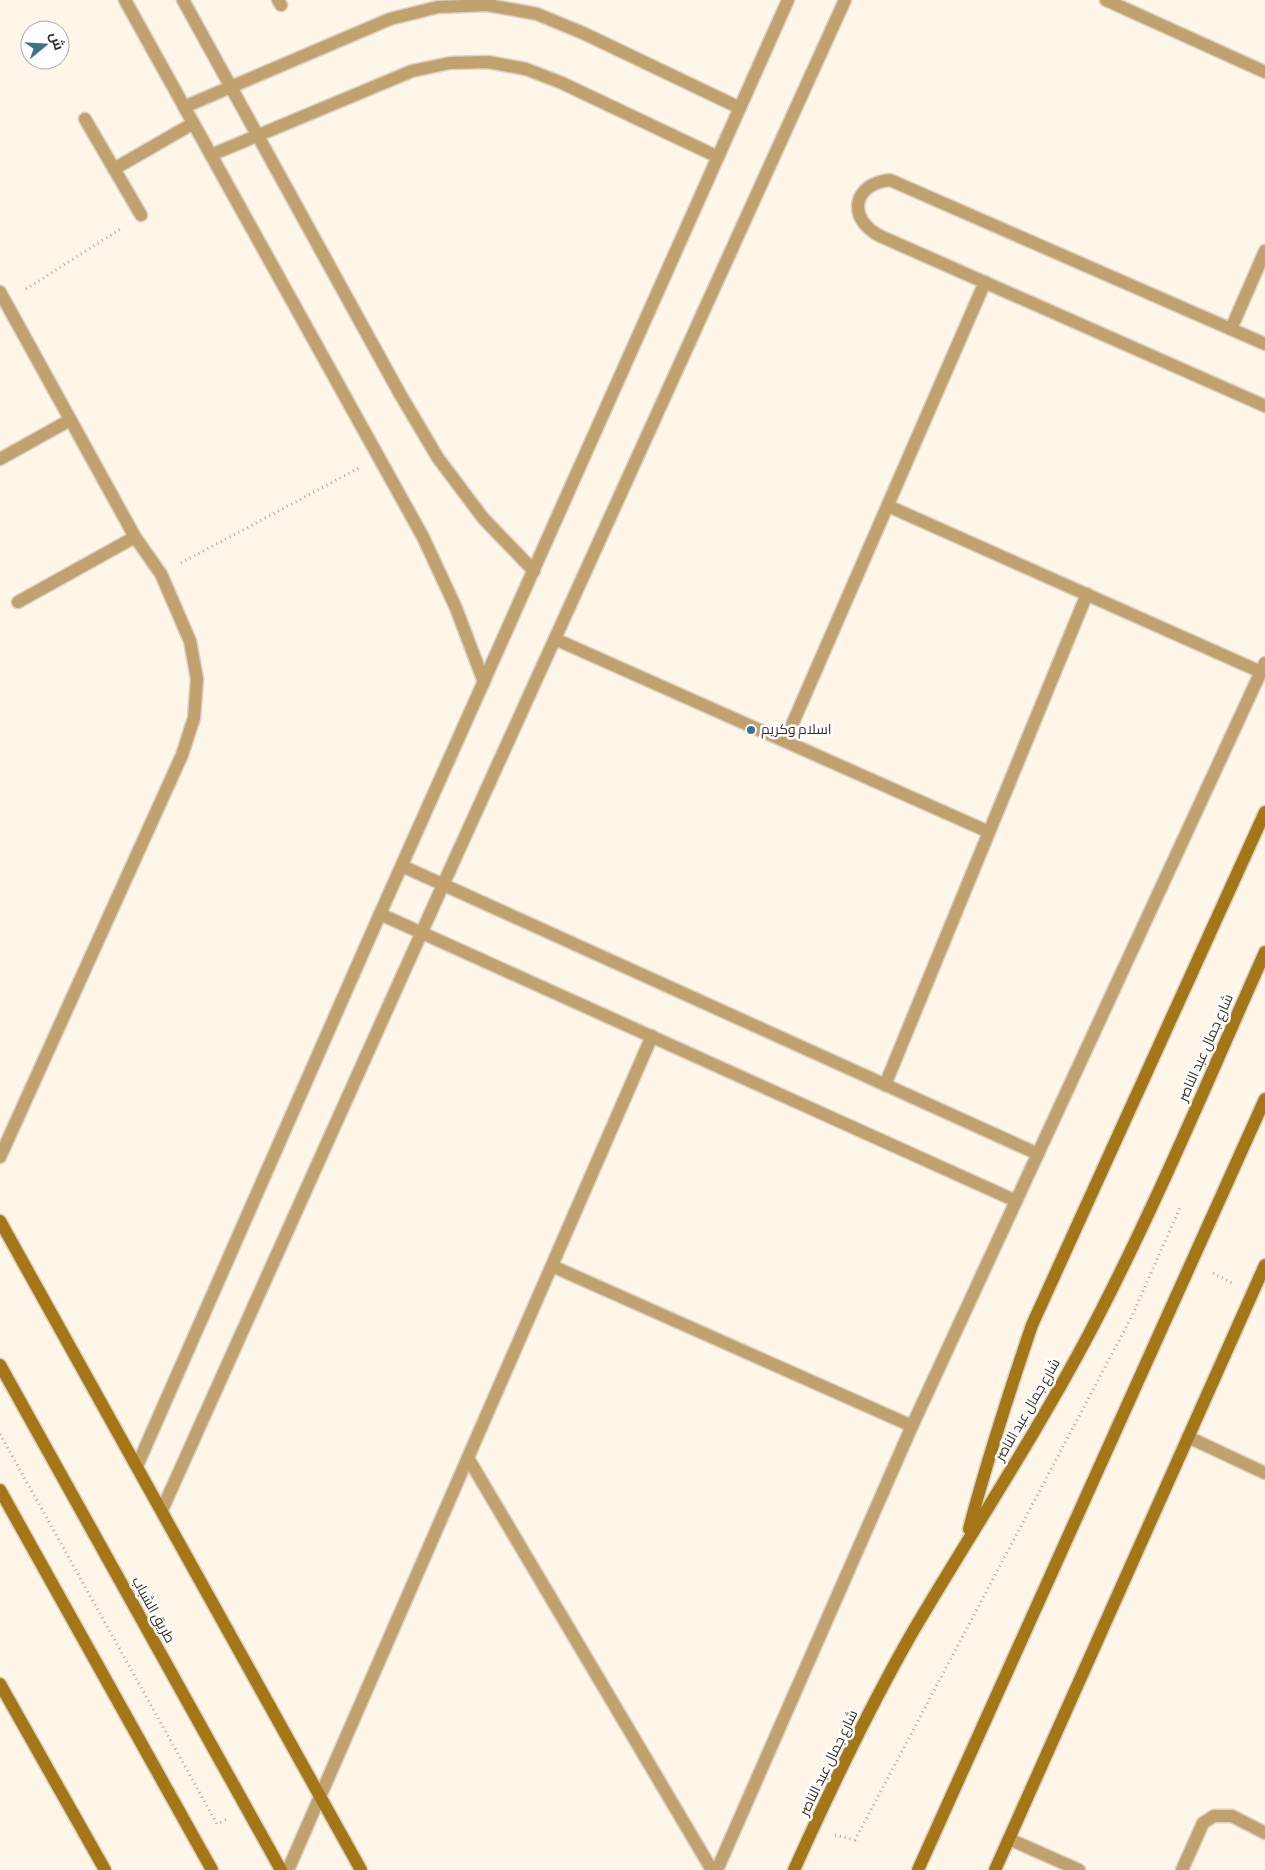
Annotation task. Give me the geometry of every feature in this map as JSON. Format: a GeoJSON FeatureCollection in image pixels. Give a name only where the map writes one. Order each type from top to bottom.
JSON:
{"type":"FeatureCollection","features":[{"type":"Feature","properties":{"kind":"main road"},"geometry":{"type":"LineString","coordinates":[[966,1542],[985,1468],[1032,1325],[1265,812]]}},
{"type":"Feature","properties":{"kind":"main road","name":"شارع جمال عبد الناصر"},"geometry":{"type":"LineString","coordinates":[[794,1870],[860,1731],[911,1636],[1029,1440],[1088,1334],[1143,1226],[1265,952]]}},
{"type":"Feature","properties":{"kind":"main road"},"geometry":{"type":"LineString","coordinates":[[918,1870],[1265,1099]]}},
{"type":"Feature","properties":{"kind":"main road"},"geometry":{"type":"LineString","coordinates":[[0,1220],[362,1870]]}},
{"type":"Feature","properties":{"kind":"main road"},"geometry":{"type":"LineString","coordinates":[[995,1870],[1265,1265]]}},
{"type":"Feature","properties":{"kind":"main road","name":"طريق الشباب"},"geometry":{"type":"LineString","coordinates":[[0,1366],[280,1870]]}},
{"type":"Feature","properties":{"kind":"main road"},"geometry":{"type":"LineString","coordinates":[[0,1490],[212,1870]]}},
{"type":"Feature","properties":{"kind":"main road"},"geometry":{"type":"LineString","coordinates":[[1,1686],[105,1870]]}},
{"type":"Feature","properties":{"kind":"street"},"geometry":{"type":"LineString","coordinates":[[125,0],[423,538],[456,608],[484,682]]}},
{"type":"Feature","properties":{"kind":"street"},"geometry":{"type":"LineString","coordinates":[[183,0],[400,394],[438,458],[482,518],[534,571]]}},
{"type":"Feature","properties":{"kind":"street"},"geometry":{"type":"LineString","coordinates":[[137,1466],[380,914],[788,0]]}},
{"type":"Feature","properties":{"kind":"street"},"geometry":{"type":"LineString","coordinates":[[162,1510],[443,885],[845,0]]}},
{"type":"Feature","properties":{"kind":"street"},"geometry":{"type":"LineString","coordinates":[[1106,0],[1119,3],[1265,72]]}},
{"type":"Feature","properties":{"kind":"street"},"geometry":{"type":"LineString","coordinates":[[184,107],[390,19],[438,7],[488,5],[537,14],[583,33],[740,108]]}},
{"type":"Feature","properties":{"kind":"street"},"geometry":{"type":"LineString","coordinates":[[211,155],[412,71],[450,63],[488,62],[526,69],[562,83],[718,157]]}},
{"type":"Feature","properties":{"kind":"street"},"geometry":{"type":"LineString","coordinates":[[85,119],[141,215]]}},
{"type":"Feature","properties":{"kind":"street"},"geometry":{"type":"LineString","coordinates":[[114,169],[192,124]]}},
{"type":"Feature","properties":{"kind":"street"},"geometry":{"type":"LineString","coordinates":[[1265,344],[890,180],[876,182],[864,190],[858,203],[860,218],[868,230],[1265,406]]}},
{"type":"Feature","properties":{"kind":"street"},"geometry":{"type":"LineString","coordinates":[[1231,329],[1265,251]]}},
{"type":"Feature","properties":{"kind":"street"},"geometry":{"type":"LineString","coordinates":[[785,741],[985,282]]}},
{"type":"Feature","properties":{"kind":"street"},"geometry":{"type":"LineString","coordinates":[[0,1158],[182,755],[194,718],[197,679],[190,641],[161,574],[135,537],[3,297]]}},
{"type":"Feature","properties":{"kind":"street"},"geometry":{"type":"LineString","coordinates":[[0,459],[70,420]]}},
{"type":"Feature","properties":{"kind":"street"},"geometry":{"type":"LineString","coordinates":[[717,1870],[912,1426],[1263,668],[1087,594],[888,506]]}},
{"type":"Feature","properties":{"kind":"street"},"geometry":{"type":"LineString","coordinates":[[18,602],[135,537]]}},
{"type":"Feature","properties":{"kind":"street"},"geometry":{"type":"LineString","coordinates":[[885,1085],[1087,594]]}},
{"type":"Feature","properties":{"kind":"street"},"geometry":{"type":"LineString","coordinates":[[555,639],[989,832]]}},
{"type":"Feature","properties":{"kind":"street"},"geometry":{"type":"LineString","coordinates":[[402,866],[1038,1154]]}},
{"type":"Feature","properties":{"kind":"street"},"geometry":{"type":"LineString","coordinates":[[380,914],[1016,1201]]}},
{"type":"Feature","properties":{"kind":"street"},"geometry":{"type":"LineString","coordinates":[[288,1870],[652,1036]]}},
{"type":"Feature","properties":{"kind":"street"},"geometry":{"type":"LineString","coordinates":[[552,1266],[912,1426]]}},
{"type":"Feature","properties":{"kind":"street"},"geometry":{"type":"LineString","coordinates":[[1188,1437],[1265,1473]]}},
{"type":"Feature","properties":{"kind":"street"},"geometry":{"type":"LineString","coordinates":[[468,1458],[712,1870]]}},
{"type":"Feature","properties":{"kind":"street"},"geometry":{"type":"LineString","coordinates":[[1182,1870],[1203,1823],[1214,1816],[1232,1816],[1265,1832]]}},
{"type":"Feature","properties":{"kind":"street"},"geometry":{"type":"LineString","coordinates":[[1009,1839],[1079,1870]]}},
{"type":"Feature","properties":{"kind":"path"},"geometry":{"type":"LineString","coordinates":[[3,297],[141,215]]}},
{"type":"Feature","properties":{"kind":"path"},"geometry":{"type":"LineString","coordinates":[[161,574],[378,458]]}},
{"type":"Feature","properties":{"kind":"path"},"geometry":{"type":"LineString","coordinates":[[813,1829],[855,1840],[1132,1316],[1184,1198]]}},
{"type":"Feature","properties":{"kind":"path"},"geometry":{"type":"LineString","coordinates":[[1191,1263],[1253,1292]]}},
{"type":"Feature","properties":{"kind":"path"},"geometry":{"type":"LineString","coordinates":[[0,1434],[218,1824],[246,1808]]}},
{"type":"Feature","properties":{"kind":"place","name":"اسلام وكريم"},"geometry":{"type":"Point","coordinates":[751,730]}}]}
